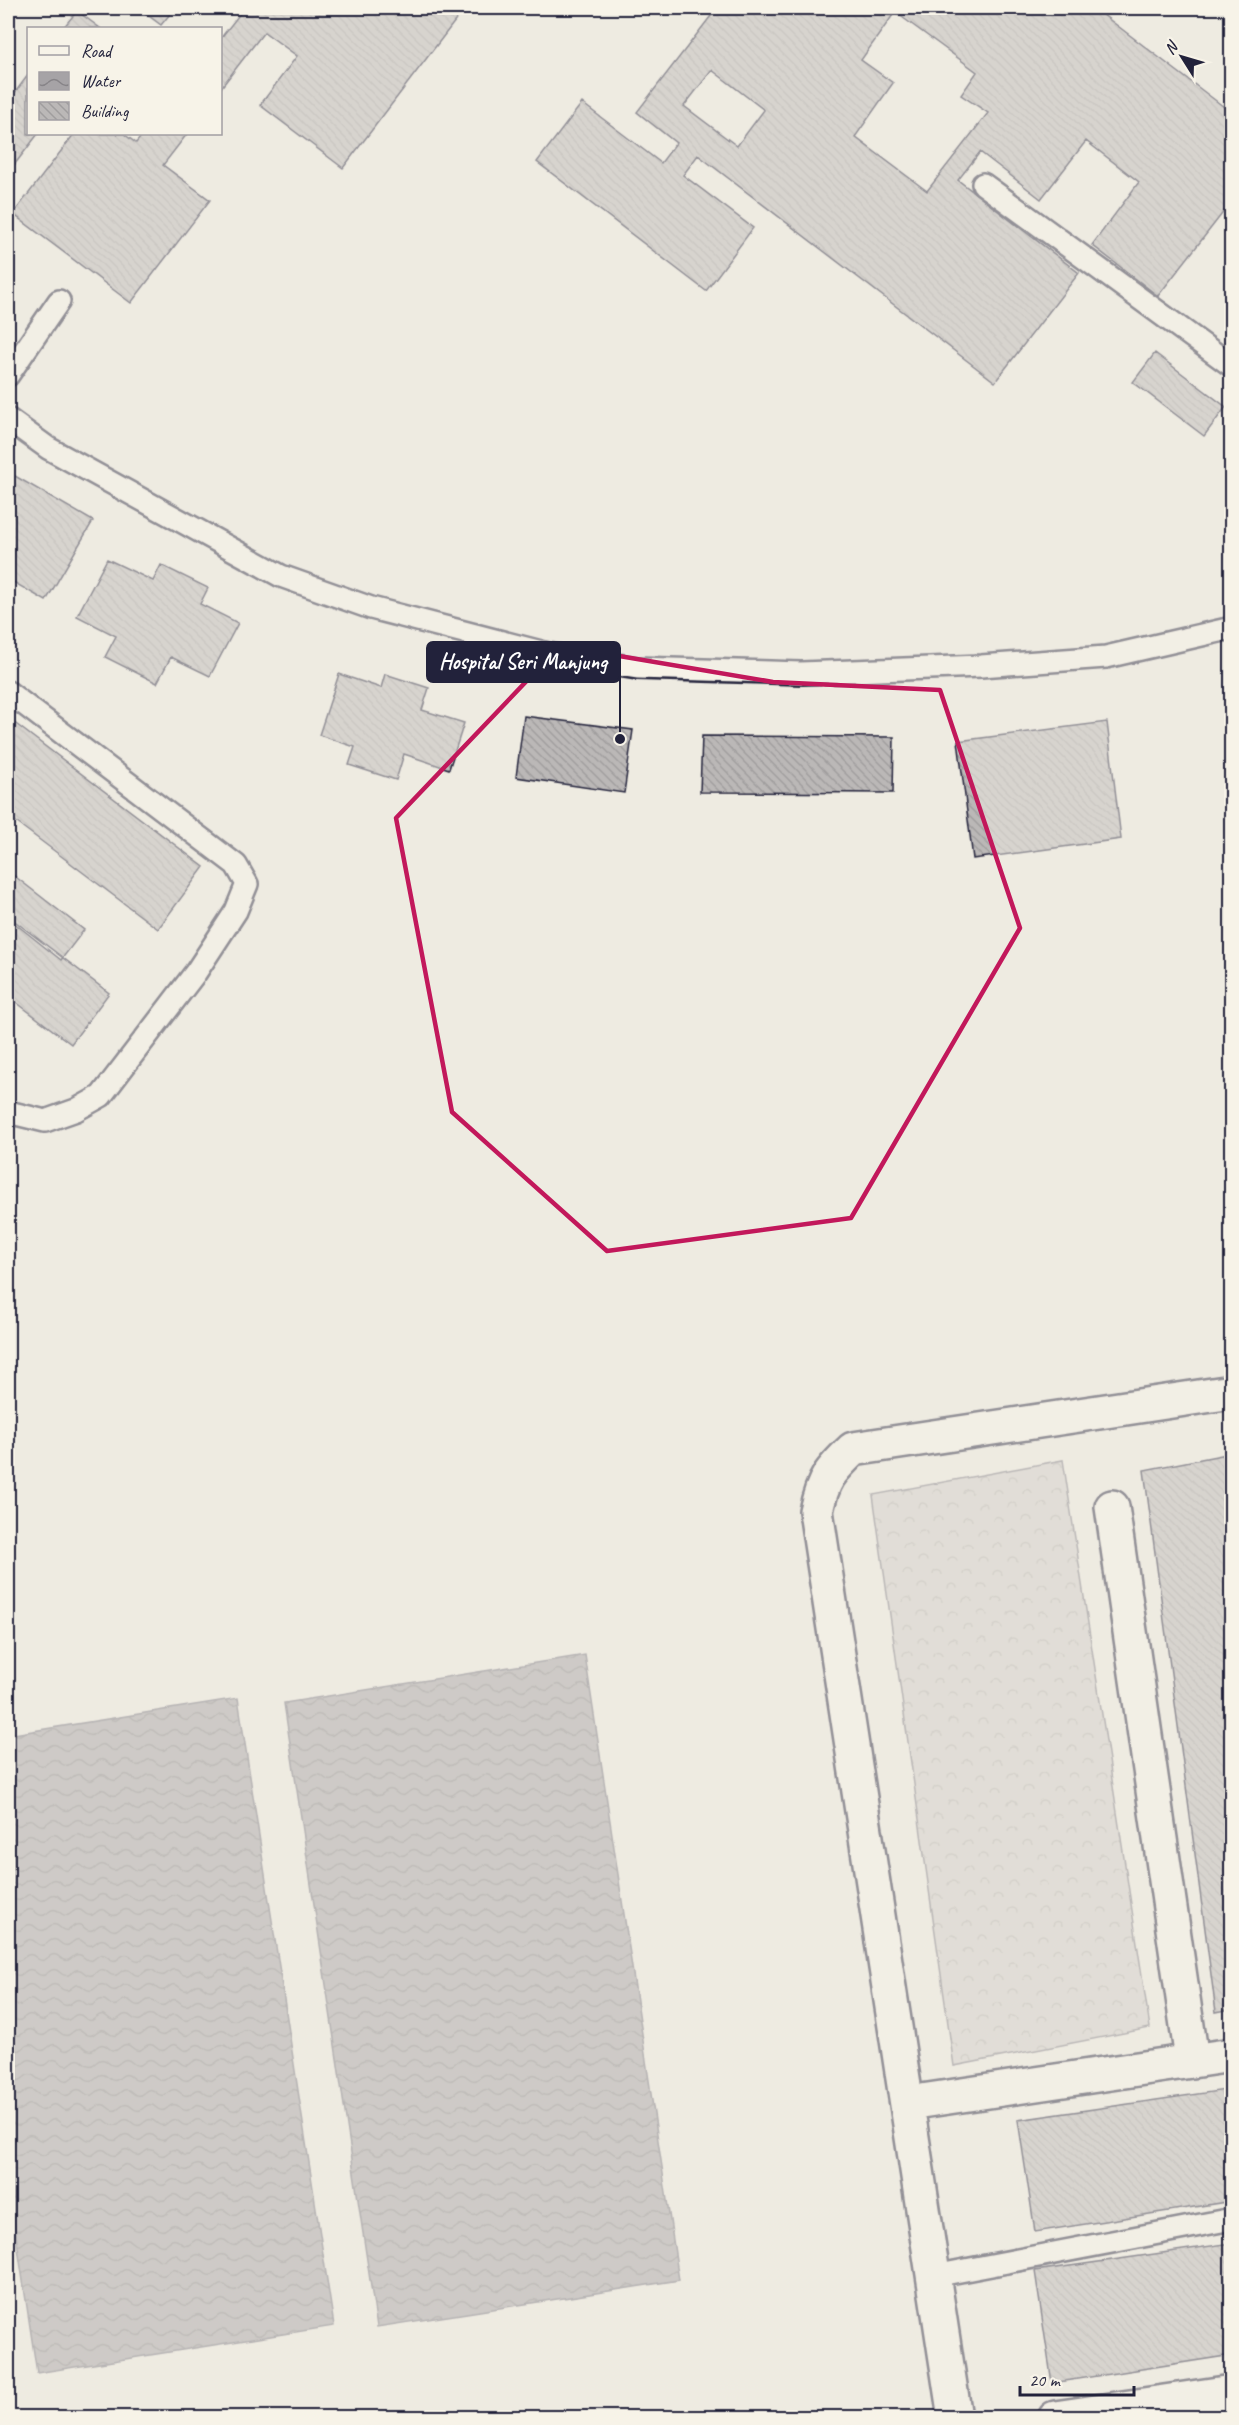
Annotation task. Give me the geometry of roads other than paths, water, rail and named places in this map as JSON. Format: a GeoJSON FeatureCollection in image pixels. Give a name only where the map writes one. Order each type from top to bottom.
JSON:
{"type":"FeatureCollection","features":[{"type":"Feature","properties":{"kind":"street"},"geometry":{"type":"LineString","coordinates":[[955,2418],[816,1510],[822,1486],[835,1466],[854,1449],[1232,1392]]}},
{"type":"Feature","properties":{"kind":"street"},"geometry":{"type":"LineString","coordinates":[[1112,1507],[1192,2060]]}},
{"type":"Feature","properties":{"kind":"street"},"geometry":{"type":"LineString","coordinates":[[908,2103],[1232,2055]]}},
{"type":"Feature","properties":{"kind":"street"},"geometry":{"type":"LineString","coordinates":[[1054,2418],[1232,2392]]}},
{"type":"Feature","properties":{"kind":"lane"},"geometry":{"type":"LineString","coordinates":[[983,184],[1232,366]]}},
{"type":"Feature","properties":{"kind":"lane"},"geometry":{"type":"LineString","coordinates":[[8,375],[59,302]]}},
{"type":"Feature","properties":{"kind":"lane"},"geometry":{"type":"LineString","coordinates":[[8,419],[48,448],[281,576],[371,608],[549,654],[637,668],[801,673],[981,666],[1106,657],[1232,628]]}},
{"type":"Feature","properties":{"kind":"lane"},"geometry":{"type":"LineString","coordinates":[[8,692],[236,865],[247,884],[236,911],[196,972],[101,1096],[76,1110],[45,1121],[8,1112]]}},
{"type":"Feature","properties":{"kind":"lane"},"geometry":{"type":"LineString","coordinates":[[934,2276],[1232,2219]]}},
{"type":"Feature","properties":{"kind":"water"},"geometry":{"type":"Polygon","coordinates":[[[585,1655],[679,2280],[377,2327],[284,1703],[585,1655]]]}},
{"type":"Feature","properties":{"kind":"water"},"geometry":{"type":"Polygon","coordinates":[[[238,1698],[334,2326],[37,2373],[8,2182],[8,1735],[238,1698]]]}},
{"type":"Feature","properties":{"kind":"place","name":"Hospital Seri Manjung"},"geometry":{"type":"Point","coordinates":[620,739]}}]}
